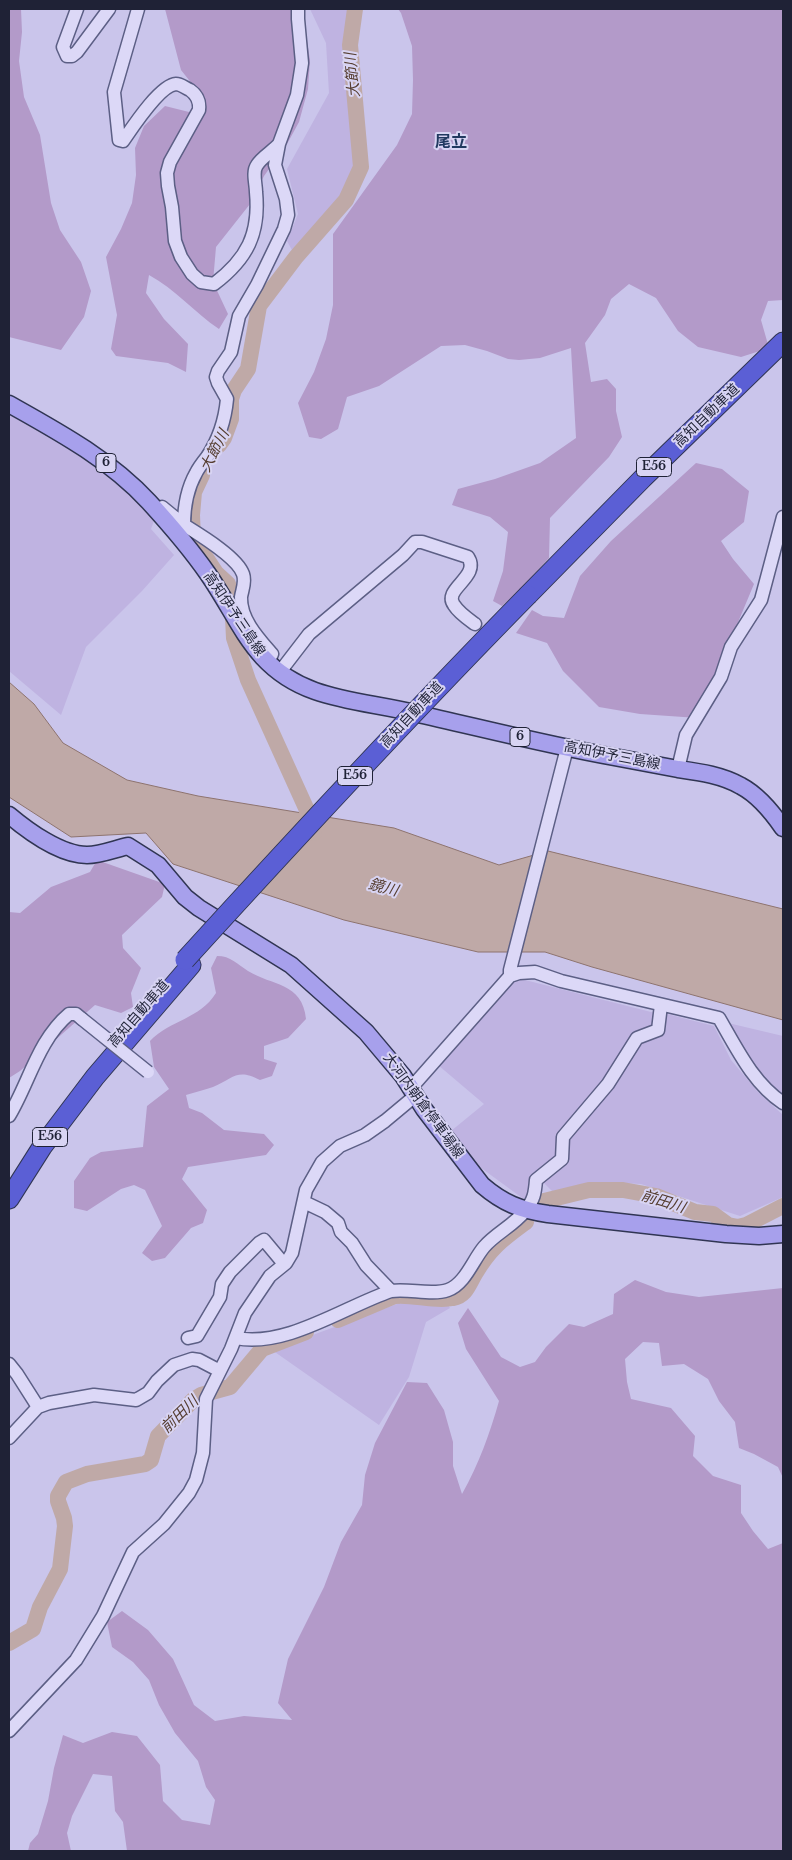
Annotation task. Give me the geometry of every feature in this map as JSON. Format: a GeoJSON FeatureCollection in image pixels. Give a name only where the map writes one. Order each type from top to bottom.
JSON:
{"type":"FeatureCollection","features":[{"type":"Feature","properties":{"kind":"highway","name":"高知自動車道"},"geometry":{"type":"LineString","coordinates":[[9,1180],[89,1072],[322,811],[643,478],[783,342]]}},
{"type":"Feature","properties":{"kind":"highway","name":"E56"},"geometry":{"type":"LineString","coordinates":[[530,597],[783,352]]}},
{"type":"Feature","properties":{"kind":"highway","name":"高知自動車道"},"geometry":{"type":"LineString","coordinates":[[9,1199],[42,1147],[95,1077],[188,963]]}},
{"type":"Feature","properties":{"kind":"main road","name":"高知伊予三島線"},"geometry":{"type":"LineString","coordinates":[[9,404],[69,438],[101,459],[123,476],[156,510],[188,532],[208,574],[255,647],[273,668],[289,680],[317,692],[568,748],[707,774],[741,786],[762,803],[783,828]]}},
{"type":"Feature","properties":{"kind":"main road","name":"大河内朝倉停車場線"},"geometry":{"type":"LineString","coordinates":[[9,815],[21,825],[63,849],[88,855],[128,846],[158,865],[192,903],[291,965],[366,1032],[403,1076],[482,1185],[511,1205],[525,1211],[726,1234],[759,1236],[783,1234]]}},
{"type":"Feature","properties":{"kind":"street"},"geometry":{"type":"LineString","coordinates":[[77,9],[63,47],[67,56],[72,56],[77,52],[109,9]]}},
{"type":"Feature","properties":{"kind":"street"},"geometry":{"type":"LineString","coordinates":[[138,9],[114,92],[119,140],[123,141],[154,99],[170,86],[177,84],[183,86],[193,93],[200,103],[199,110],[170,162],[167,173],[175,242],[188,269],[201,282],[214,284],[228,273],[245,252],[254,234],[258,211],[256,166],[279,144]]}},
{"type":"Feature","properties":{"kind":"street"},"geometry":{"type":"LineString","coordinates":[[273,668],[272,654],[248,623],[242,607],[241,598],[244,576],[240,569],[213,544],[188,532],[184,510],[196,472],[223,425],[227,399],[216,377],[218,371],[231,352],[239,316],[257,285],[280,237],[288,215],[286,199],[275,165],[279,144],[297,95],[302,63],[298,9]]}},
{"type":"Feature","properties":{"kind":"street"},"geometry":{"type":"LineString","coordinates":[[678,768],[686,735],[721,677],[731,647],[762,600],[783,517]]}},
{"type":"Feature","properties":{"kind":"street"},"geometry":{"type":"LineString","coordinates":[[273,668],[309,634],[403,555],[415,542],[422,542],[468,557],[472,562],[472,570],[453,594],[452,600],[454,605],[475,624]]}},
{"type":"Feature","properties":{"kind":"street"},"geometry":{"type":"LineString","coordinates":[[10,1729],[76,1660],[103,1616],[133,1552],[164,1524],[189,1493],[196,1480],[203,1452],[206,1399],[236,1338],[245,1313],[270,1276],[284,1264],[292,1253],[310,1183],[322,1162],[340,1146],[365,1134],[385,1121],[413,1092],[510,973],[568,748]]}},
{"type":"Feature","properties":{"kind":"street"},"geometry":{"type":"LineString","coordinates":[[510,973],[535,972],[562,981],[719,1018],[751,1072],[783,1104]]}},
{"type":"Feature","properties":{"kind":"street"},"geometry":{"type":"LineString","coordinates":[[236,1338],[248,1340],[268,1339],[317,1324],[391,1291],[442,1292],[450,1290],[462,1279],[490,1240],[512,1225],[525,1211],[535,1195],[536,1180],[562,1159],[563,1137],[608,1084],[637,1038],[658,1030],[661,1005]]}},
{"type":"Feature","properties":{"kind":"street"},"geometry":{"type":"LineString","coordinates":[[9,1116],[34,1063],[58,1023],[69,1014],[76,1014],[82,1018],[148,1072]]}},
{"type":"Feature","properties":{"kind":"street"},"geometry":{"type":"LineString","coordinates":[[304,1202],[325,1212],[338,1224],[340,1232],[352,1243],[366,1265],[391,1291]]}},
{"type":"Feature","properties":{"kind":"street"},"geometry":{"type":"LineString","coordinates":[[188,1338],[197,1336],[220,1297],[222,1284],[230,1272],[259,1242],[264,1240],[284,1264]]}},
{"type":"Feature","properties":{"kind":"street"},"geometry":{"type":"LineString","coordinates":[[9,1438],[38,1407],[49,1403],[94,1396],[136,1400],[148,1393],[160,1377],[174,1365],[192,1358],[199,1360],[217,1375]]}},
{"type":"Feature","properties":{"kind":"street"},"geometry":{"type":"LineString","coordinates":[[9,1364],[38,1407]]}},
{"type":"Feature","properties":{"kind":"shaded area"},"geometry":{"type":"Polygon","coordinates":[[[9,9],[21,9],[22,32],[19,61],[24,97],[40,135],[51,203],[60,230],[81,262],[91,291],[84,317],[61,350],[9,337],[9,9]]]}},
{"type":"Feature","properties":{"kind":"shaded area"},"geometry":{"type":"Polygon","coordinates":[[[165,9],[302,9],[310,60],[308,89],[299,122],[287,144],[264,176],[250,204],[216,247],[213,282],[228,314],[219,329],[168,287],[149,275],[146,293],[164,319],[188,344],[186,372],[168,363],[116,356],[111,349],[117,315],[106,257],[132,203],[136,175],[135,148],[144,126],[165,106],[193,113],[204,99],[181,70],[165,9]]]}},
{"type":"Feature","properties":{"kind":"shaded area"},"geometry":{"type":"Polygon","coordinates":[[[310,9],[349,9],[346,44],[357,166],[344,197],[293,252],[287,241],[298,214],[287,169],[329,93],[326,43],[310,9]]]}},
{"type":"Feature","properties":{"kind":"shaded area"},"geometry":{"type":"Polygon","coordinates":[[[398,9],[783,9],[783,300],[768,301],[761,320],[769,348],[741,357],[698,347],[678,331],[656,298],[629,284],[611,299],[605,315],[585,343],[591,382],[607,379],[616,389],[616,411],[622,437],[609,457],[550,518],[549,558],[521,589],[502,606],[493,601],[503,571],[508,532],[490,517],[452,505],[458,489],[495,479],[540,463],[576,438],[571,348],[540,358],[519,360],[508,359],[465,345],[441,346],[379,386],[347,397],[338,429],[321,439],[309,437],[298,403],[314,372],[326,339],[333,305],[333,234],[397,145],[412,114],[412,46],[398,9]]]}},
{"type":"Feature","properties":{"kind":"shaded area"},"geometry":{"type":"Polygon","coordinates":[[[9,414],[69,446],[130,492],[155,518],[151,529],[174,555],[142,591],[86,647],[61,715],[9,671],[9,414]]]}},
{"type":"Feature","properties":{"kind":"shaded area"},"geometry":{"type":"Polygon","coordinates":[[[696,463],[722,469],[749,491],[744,522],[721,541],[754,584],[698,718],[640,714],[599,707],[563,671],[547,643],[516,633],[532,610],[543,616],[564,618],[580,576],[611,541],[696,463]]]}},
{"type":"Feature","properties":{"kind":"shaded area"},"geometry":{"type":"Polygon","coordinates":[[[97,860],[165,884],[162,897],[122,935],[123,948],[141,968],[131,993],[133,1007],[121,1013],[95,1005],[20,1071],[9,1078],[9,912],[20,913],[51,887],[90,872],[97,860]]]}},
{"type":"Feature","properties":{"kind":"shaded area"},"geometry":{"type":"Polygon","coordinates":[[[217,956],[230,959],[257,976],[292,992],[299,998],[306,1019],[288,1038],[264,1046],[264,1059],[277,1063],[272,1076],[260,1080],[246,1075],[236,1076],[213,1087],[186,1095],[189,1108],[202,1113],[224,1130],[264,1134],[274,1145],[266,1155],[188,1167],[182,1179],[207,1210],[203,1223],[191,1228],[165,1258],[152,1261],[142,1253],[162,1226],[145,1190],[134,1185],[121,1189],[87,1211],[74,1208],[74,1181],[90,1158],[101,1152],[143,1147],[147,1106],[169,1089],[154,1067],[150,1041],[166,1028],[202,1009],[209,1002],[216,993],[211,968],[217,956]]]}},
{"type":"Feature","properties":{"kind":"shaded area"},"geometry":{"type":"Polygon","coordinates":[[[517,978],[655,1013],[651,1026],[636,1032],[605,1081],[559,1130],[556,1156],[525,1200],[473,1162],[451,1131],[484,1104],[438,1065],[517,978]]]}},
{"type":"Feature","properties":{"kind":"shaded area"},"geometry":{"type":"Polygon","coordinates":[[[667,1014],[714,1026],[731,1060],[759,1093],[783,1115],[783,1197],[740,1216],[641,1184],[603,1182],[553,1192],[542,1181],[568,1161],[568,1140],[614,1086],[640,1043],[663,1032],[667,1014]]]}},
{"type":"Feature","properties":{"kind":"shaded area"},"geometry":{"type":"Polygon","coordinates":[[[728,1023],[783,1036],[783,1100],[752,1069],[728,1023]]]}},
{"type":"Feature","properties":{"kind":"shaded area"},"geometry":{"type":"Polygon","coordinates":[[[635,1280],[666,1292],[699,1297],[783,1288],[783,1478],[778,1467],[739,1448],[735,1422],[719,1401],[708,1379],[684,1364],[662,1366],[659,1343],[643,1342],[625,1359],[631,1399],[671,1408],[695,1436],[693,1456],[713,1476],[741,1485],[741,1513],[753,1531],[768,1549],[783,1543],[783,1851],[127,1851],[123,1822],[115,1811],[112,1776],[93,1774],[72,1816],[67,1833],[71,1851],[28,1851],[30,1843],[38,1834],[48,1801],[63,1735],[83,1743],[112,1732],[137,1736],[160,1765],[163,1801],[182,1820],[210,1825],[215,1800],[206,1787],[198,1761],[175,1733],[159,1705],[149,1680],[133,1662],[112,1647],[107,1622],[122,1611],[148,1630],[173,1659],[194,1705],[215,1721],[244,1716],[292,1720],[278,1703],[288,1659],[324,1587],[341,1542],[362,1505],[365,1475],[375,1443],[407,1382],[427,1383],[444,1410],[453,1442],[453,1466],[462,1494],[474,1471],[499,1401],[466,1349],[458,1323],[468,1308],[501,1357],[520,1367],[535,1362],[546,1347],[569,1324],[584,1327],[613,1314],[614,1294],[635,1280]]]}},
{"type":"Feature","properties":{"kind":"shaded area"},"geometry":{"type":"Polygon","coordinates":[[[405,1301],[448,1305],[450,1308],[426,1322],[409,1377],[379,1425],[272,1350],[405,1301]]]}},
{"type":"Feature","properties":{"kind":"water","name":"鏡川"},"geometry":{"type":"Polygon","coordinates":[[[9,682],[34,704],[63,743],[127,780],[198,796],[394,828],[499,865],[548,851],[783,909],[783,1020],[592,967],[545,952],[478,952],[344,920],[173,864],[146,833],[71,837],[9,797],[9,682]]]}},
{"type":"Feature","properties":{"kind":"waterway","name":"大節川"},"geometry":{"type":"LineString","coordinates":[[219,445],[224,438],[231,419],[231,399],[234,390],[248,369],[259,306],[296,257],[346,200],[361,167],[350,45],[355,9]]}},
{"type":"Feature","properties":{"kind":"waterway","name":"大節川"},"geometry":{"type":"LineString","coordinates":[[202,475],[194,492],[193,538],[216,573],[228,584],[232,597],[234,638],[248,680],[306,808],[314,833]]}},
{"type":"Feature","properties":{"kind":"waterway","name":"前田川"},"geometry":{"type":"LineString","coordinates":[[538,1205],[544,1201],[589,1190],[623,1190],[656,1196],[695,1212],[713,1214],[728,1225],[738,1227],[746,1225],[783,1206]]}},
{"type":"Feature","properties":{"kind":"waterway","name":"前田川"},"geometry":{"type":"LineString","coordinates":[[338,1320],[395,1296],[446,1299],[461,1295],[492,1251],[526,1222]]}},
{"type":"Feature","properties":{"kind":"waterway","name":"前田川"},"geometry":{"type":"LineString","coordinates":[[9,1643],[33,1629],[40,1607],[60,1569],[65,1526],[58,1496],[66,1482],[87,1474],[145,1464],[151,1460],[158,1436],[193,1400],[201,1395],[230,1387],[262,1349],[306,1332]]}},
{"type":"Feature","properties":{"kind":"district","name":"尾立"},"geometry":{"type":"Point","coordinates":[451,142]}}]}
